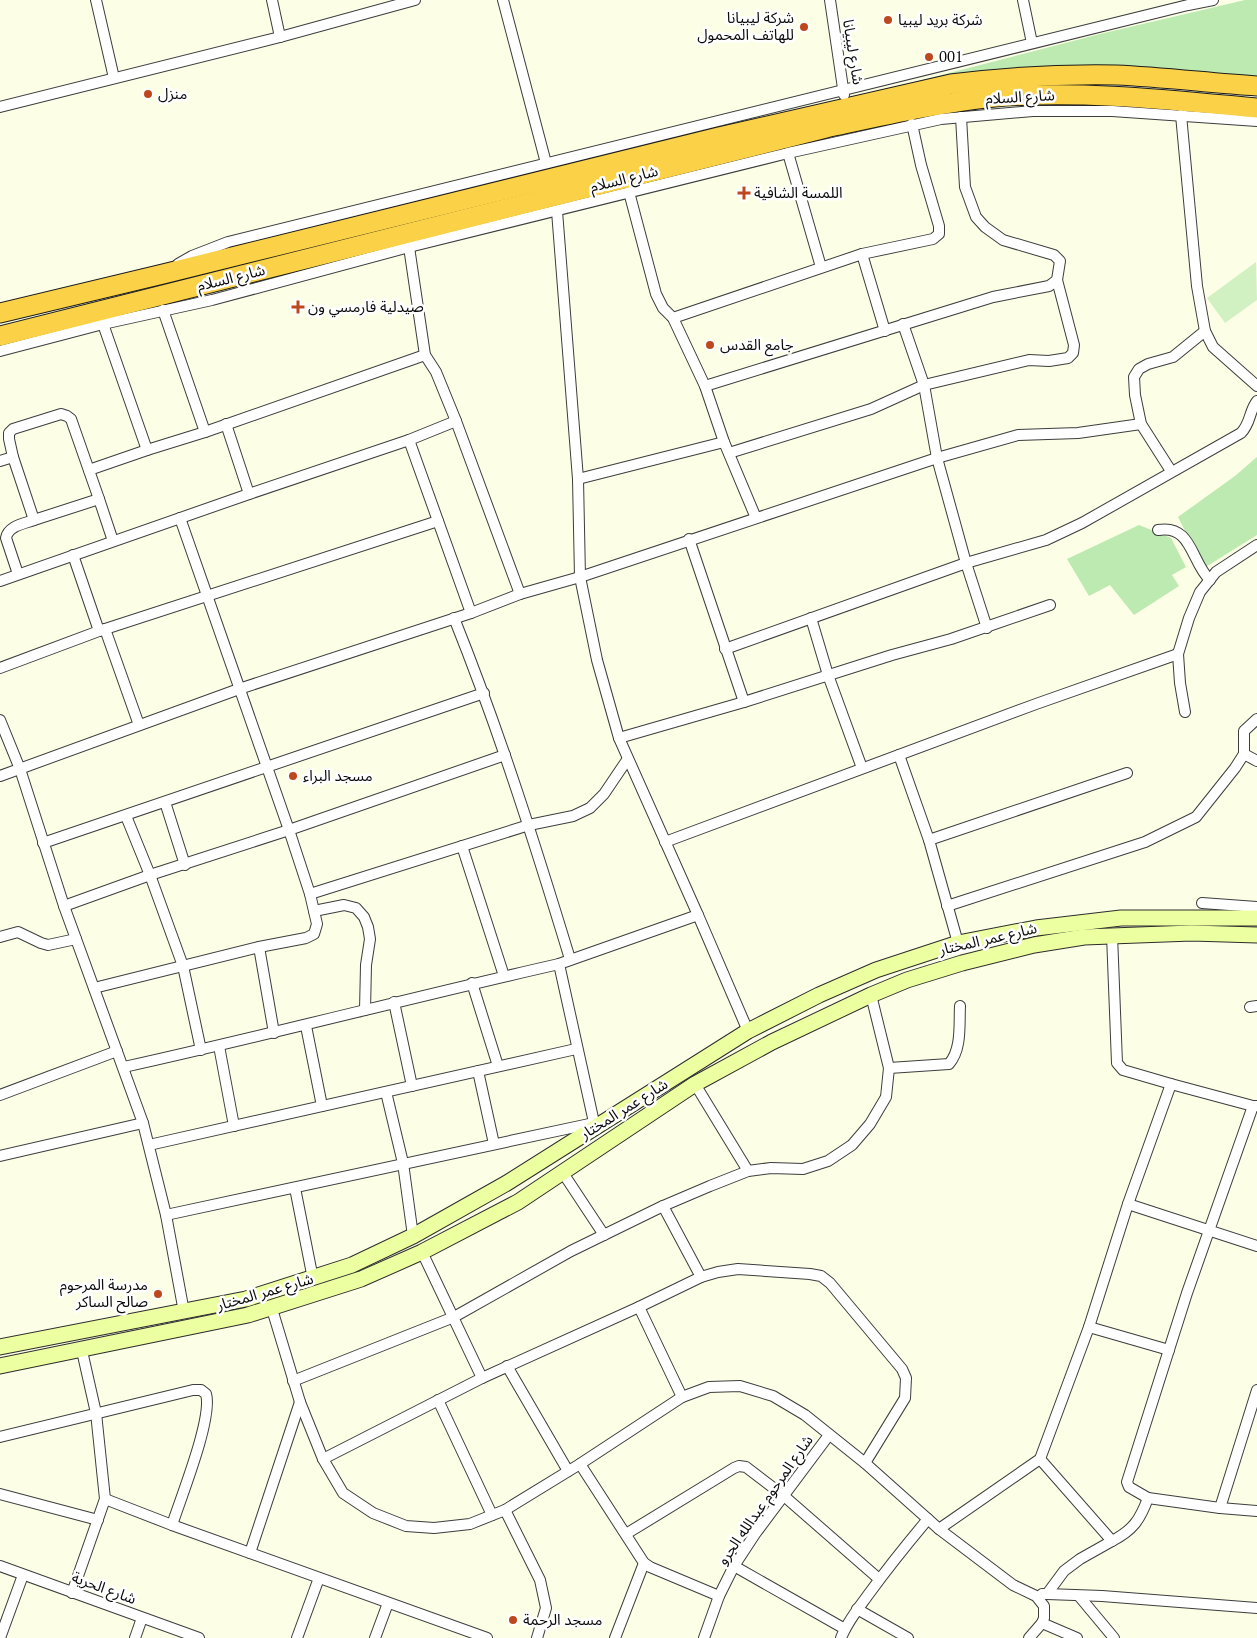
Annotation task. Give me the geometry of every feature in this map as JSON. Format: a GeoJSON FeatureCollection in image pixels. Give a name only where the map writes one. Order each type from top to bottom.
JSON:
{"type":"FeatureCollection","features":[{"type":"Feature","properties":{"kind":"highway","name":"شارع السلام"},"geometry":{"type":"LineString","coordinates":[[0,313],[720,137],[951,84],[1026,76],[1117,75],[1257,86]]}},
{"type":"Feature","properties":{"kind":"highway","name":"شارع السلام"},"geometry":{"type":"LineString","coordinates":[[0,336],[807,132],[926,108],[994,97],[1064,95],[1116,96],[1257,108]]}},
{"type":"Feature","properties":{"kind":"street"},"geometry":{"type":"LineString","coordinates":[[96,0],[114,78]]}},
{"type":"Feature","properties":{"kind":"street"},"geometry":{"type":"LineString","coordinates":[[272,0],[280,37]]}},
{"type":"Feature","properties":{"kind":"street"},"geometry":{"type":"LineString","coordinates":[[0,107],[280,37],[414,0]]}},
{"type":"Feature","properties":{"kind":"street"},"geometry":{"type":"LineString","coordinates":[[503,0],[546,163]]}},
{"type":"Feature","properties":{"kind":"street","name":"شارع ليبيانا"},"geometry":{"type":"LineString","coordinates":[[830,0],[847,108]]}},
{"type":"Feature","properties":{"kind":"street"},"geometry":{"type":"LineString","coordinates":[[1023,0],[1032,43]]}},
{"type":"Feature","properties":{"kind":"street"},"geometry":{"type":"LineString","coordinates":[[163,274],[192,256],[228,242],[843,89],[1213,0]]}},
{"type":"Feature","properties":{"kind":"street"},"geometry":{"type":"LineString","coordinates":[[0,352],[103,324],[212,300],[409,247],[629,192],[912,124],[961,117],[1033,111],[1112,111],[1257,120]]}},
{"type":"Feature","properties":{"kind":"street"},"geometry":{"type":"LineString","coordinates":[[1181,115],[1197,286],[1205,331],[1213,347],[1257,386]]}},
{"type":"Feature","properties":{"kind":"street"},"geometry":{"type":"LineString","coordinates":[[729,453],[872,409],[924,385],[1029,360],[1049,361],[1068,358],[1073,353],[1074,345],[1057,280],[1060,261],[1054,255],[1003,240],[985,227],[976,217],[965,187],[961,117]]}},
{"type":"Feature","properties":{"kind":"street"},"geometry":{"type":"LineString","coordinates":[[673,318],[862,254],[933,239],[939,234],[939,226],[921,166],[912,124]]}},
{"type":"Feature","properties":{"kind":"street"},"geometry":{"type":"LineString","coordinates":[[788,153],[821,268]]}},
{"type":"Feature","properties":{"kind":"street"},"geometry":{"type":"LineString","coordinates":[[629,192],[656,294],[663,308],[673,318],[705,386],[724,442],[756,518]]}},
{"type":"Feature","properties":{"kind":"street"},"geometry":{"type":"LineString","coordinates":[[557,211],[578,479],[580,577],[597,660],[627,760],[748,1031]]}},
{"type":"Feature","properties":{"kind":"street"},"geometry":{"type":"LineString","coordinates":[[409,247],[425,356],[436,372],[456,421],[520,594]]}},
{"type":"Feature","properties":{"kind":"street"},"geometry":{"type":"LineString","coordinates":[[862,254],[884,331]]}},
{"type":"Feature","properties":{"kind":"street"},"geometry":{"type":"LineString","coordinates":[[705,386],[903,324],[993,298],[1049,286],[1057,280]]}},
{"type":"Feature","properties":{"kind":"street"},"geometry":{"type":"LineString","coordinates":[[163,310],[205,432]]}},
{"type":"Feature","properties":{"kind":"street"},"geometry":{"type":"LineString","coordinates":[[103,324],[147,450]]}},
{"type":"Feature","properties":{"kind":"street"},"geometry":{"type":"LineString","coordinates":[[903,324],[924,385],[937,458],[966,563],[987,628]]}},
{"type":"Feature","properties":{"kind":"street"},"geometry":{"type":"LineString","coordinates":[[1171,472],[1141,424],[1135,395],[1134,377],[1139,369],[1148,364],[1173,357],[1205,331]]}},
{"type":"Feature","properties":{"kind":"street"},"geometry":{"type":"LineString","coordinates":[[89,470],[425,356]]}},
{"type":"Feature","properties":{"kind":"street"},"geometry":{"type":"LineString","coordinates":[[725,649],[966,563],[1046,540],[1082,523],[1241,433],[1248,424],[1251,412],[1257,401]]}},
{"type":"Feature","properties":{"kind":"street"},"geometry":{"type":"LineString","coordinates":[[34,520],[13,457],[9,433],[13,429],[61,414],[71,420],[113,541]]}},
{"type":"Feature","properties":{"kind":"street"},"geometry":{"type":"LineString","coordinates":[[0,581],[409,440],[456,421]]}},
{"type":"Feature","properties":{"kind":"street"},"geometry":{"type":"LineString","coordinates":[[226,424],[249,494]]}},
{"type":"Feature","properties":{"kind":"street"},"geometry":{"type":"LineString","coordinates":[[0,776],[239,690],[471,613],[520,594],[580,577],[689,539],[937,458],[1018,436],[1078,433],[1141,424]]}},
{"type":"Feature","properties":{"kind":"street"},"geometry":{"type":"LineString","coordinates":[[409,440],[471,613]]}},
{"type":"Feature","properties":{"kind":"street"},"geometry":{"type":"LineString","coordinates":[[578,479],[724,442]]}},
{"type":"Feature","properties":{"kind":"street"},"geometry":{"type":"LineString","coordinates":[[0,461],[13,457]]}},
{"type":"Feature","properties":{"kind":"street"},"geometry":{"type":"LineString","coordinates":[[18,574],[6,538],[7,532],[12,528],[34,520],[100,499]]}},
{"type":"Feature","properties":{"kind":"street"},"geometry":{"type":"LineString","coordinates":[[94,988],[306,938],[314,934],[317,924],[310,894],[289,830],[180,518]]}},
{"type":"Feature","properties":{"kind":"street"},"geometry":{"type":"LineString","coordinates":[[0,668],[102,630],[438,522]]}},
{"type":"Feature","properties":{"kind":"street"},"geometry":{"type":"LineString","coordinates":[[1158,530],[1172,530],[1183,536],[1200,570],[1210,580]]}},
{"type":"Feature","properties":{"kind":"street"},"geometry":{"type":"LineString","coordinates":[[689,539],[744,702]]}},
{"type":"Feature","properties":{"kind":"street"},"geometry":{"type":"LineString","coordinates":[[1185,712],[1178,654],[1188,618],[1200,592],[1216,572],[1257,545]]}},
{"type":"Feature","properties":{"kind":"street"},"geometry":{"type":"LineString","coordinates":[[74,555],[139,725]]}},
{"type":"Feature","properties":{"kind":"street"},"geometry":{"type":"LineString","coordinates":[[619,738],[987,628],[1050,605]]}},
{"type":"Feature","properties":{"kind":"street"},"geometry":{"type":"LineString","coordinates":[[454,618],[484,693],[529,825],[570,959]]}},
{"type":"Feature","properties":{"kind":"street"},"geometry":{"type":"LineString","coordinates":[[811,618],[828,675],[862,768]]}},
{"type":"Feature","properties":{"kind":"street"},"geometry":{"type":"LineString","coordinates":[[665,842],[1036,704],[1178,654]]}},
{"type":"Feature","properties":{"kind":"street"},"geometry":{"type":"LineString","coordinates":[[43,843],[484,693]]}},
{"type":"Feature","properties":{"kind":"street"},"geometry":{"type":"LineString","coordinates":[[947,906],[1145,842],[1196,817],[1244,754],[1244,732],[1257,719]]}},
{"type":"Feature","properties":{"kind":"street"},"geometry":{"type":"LineString","coordinates":[[0,720],[20,770],[64,906],[143,1123],[166,1215],[184,1312]]}},
{"type":"Feature","properties":{"kind":"street"},"geometry":{"type":"LineString","coordinates":[[1244,754],[1257,761]]}},
{"type":"Feature","properties":{"kind":"street"},"geometry":{"type":"LineString","coordinates":[[64,906],[505,755]]}},
{"type":"Feature","properties":{"kind":"street"},"geometry":{"type":"LineString","coordinates":[[899,756],[928,840],[958,943]]}},
{"type":"Feature","properties":{"kind":"street"},"geometry":{"type":"LineString","coordinates":[[310,894],[529,825],[573,816],[590,808],[604,794],[627,760]]}},
{"type":"Feature","properties":{"kind":"street"},"geometry":{"type":"LineString","coordinates":[[928,840],[1128,773]]}},
{"type":"Feature","properties":{"kind":"street"},"geometry":{"type":"LineString","coordinates":[[165,802],[185,865]]}},
{"type":"Feature","properties":{"kind":"street"},"geometry":{"type":"LineString","coordinates":[[126,816],[183,966],[201,1050]]}},
{"type":"Feature","properties":{"kind":"street"},"geometry":{"type":"LineString","coordinates":[[462,846],[504,976]]}},
{"type":"Feature","properties":{"kind":"street"},"geometry":{"type":"LineString","coordinates":[[1202,903],[1257,907]]}},
{"type":"Feature","properties":{"kind":"street"},"geometry":{"type":"LineString","coordinates":[[314,911],[344,905],[356,908],[364,917],[370,939],[366,966],[365,1010]]}},
{"type":"Feature","properties":{"kind":"street"},"geometry":{"type":"LineString","coordinates":[[124,1068],[559,964],[698,916]]}},
{"type":"Feature","properties":{"kind":"street","name":"شارع عمر المختار"},"geometry":{"type":"LineString","coordinates":[[0,1347],[246,1299],[352,1265],[413,1236],[507,1183],[594,1125],[748,1031],[819,995],[876,970],[958,943],[1036,928],[1112,919],[1166,917],[1257,918]]}},
{"type":"Feature","properties":{"kind":"street"},"geometry":{"type":"LineString","coordinates":[[0,937],[18,932],[48,945],[76,940]]}},
{"type":"Feature","properties":{"kind":"street","name":"شارع عمر المختار"},"geometry":{"type":"LineString","coordinates":[[0,1366],[248,1315],[361,1279],[422,1252],[518,1202],[695,1084],[772,1042],[907,980],[1034,945],[1084,937],[1192,934],[1257,935]]}},
{"type":"Feature","properties":{"kind":"street"},"geometry":{"type":"LineString","coordinates":[[1112,935],[1117,1063],[1123,1070],[1255,1106],[1209,1229],[1127,1482],[1129,1487],[1148,1498],[1257,1511]]}},
{"type":"Feature","properties":{"kind":"street"},"geometry":{"type":"LineString","coordinates":[[259,948],[274,1033]]}},
{"type":"Feature","properties":{"kind":"street"},"geometry":{"type":"LineString","coordinates":[[166,1215],[403,1163],[594,1125],[559,964]]}},
{"type":"Feature","properties":{"kind":"street"},"geometry":{"type":"LineString","coordinates":[[472,984],[498,1066]]}},
{"type":"Feature","properties":{"kind":"street"},"geometry":{"type":"LineString","coordinates":[[293,1381],[454,1317],[571,1251],[663,1206],[748,1171],[771,1168],[804,1169],[828,1161],[852,1145],[870,1124],[886,1097],[889,1068],[871,995]]}},
{"type":"Feature","properties":{"kind":"street"},"geometry":{"type":"LineString","coordinates":[[394,1002],[412,1086]]}},
{"type":"Feature","properties":{"kind":"street"},"geometry":{"type":"LineString","coordinates":[[889,1068],[948,1064],[954,1058],[957,1049],[960,1006]]}},
{"type":"Feature","properties":{"kind":"street"},"geometry":{"type":"LineString","coordinates":[[306,1026],[322,1106]]}},
{"type":"Feature","properties":{"kind":"street"},"geometry":{"type":"LineString","coordinates":[[218,1046],[234,1126]]}},
{"type":"Feature","properties":{"kind":"street"},"geometry":{"type":"LineString","coordinates":[[149,1145],[576,1049]]}},
{"type":"Feature","properties":{"kind":"street"},"geometry":{"type":"LineString","coordinates":[[0,1095],[117,1051]]}},
{"type":"Feature","properties":{"kind":"street"},"geometry":{"type":"LineString","coordinates":[[478,1071],[494,1144]]}},
{"type":"Feature","properties":{"kind":"street"},"geometry":{"type":"LineString","coordinates":[[695,1084],[748,1171]]}},
{"type":"Feature","properties":{"kind":"street"},"geometry":{"type":"LineString","coordinates":[[939,1529],[1040,1459],[1089,1326],[1128,1204],[1171,1084]]}},
{"type":"Feature","properties":{"kind":"street"},"geometry":{"type":"LineString","coordinates":[[386,1092],[403,1163],[413,1236]]}},
{"type":"Feature","properties":{"kind":"street"},"geometry":{"type":"LineString","coordinates":[[0,1156],[143,1123]]}},
{"type":"Feature","properties":{"kind":"street"},"geometry":{"type":"LineString","coordinates":[[563,1173],[604,1235]]}},
{"type":"Feature","properties":{"kind":"street"},"geometry":{"type":"LineString","coordinates":[[507,1183],[518,1202]]}},
{"type":"Feature","properties":{"kind":"street"},"geometry":{"type":"LineString","coordinates":[[295,1188],[313,1278]]}},
{"type":"Feature","properties":{"kind":"street"},"geometry":{"type":"LineString","coordinates":[[1128,1204],[1257,1246]]}},
{"type":"Feature","properties":{"kind":"street"},"geometry":{"type":"LineString","coordinates":[[663,1206],[701,1277]]}},
{"type":"Feature","properties":{"kind":"street"},"geometry":{"type":"LineString","coordinates":[[422,1252],[482,1378]]}},
{"type":"Feature","properties":{"kind":"street"},"geometry":{"type":"LineString","coordinates":[[323,1459],[482,1378],[701,1277],[738,1269],[821,1276],[830,1283],[902,1369],[906,1378],[905,1398],[864,1463]]}},
{"type":"Feature","properties":{"kind":"street"},"geometry":{"type":"LineString","coordinates":[[639,1307],[682,1396]]}},
{"type":"Feature","properties":{"kind":"street"},"geometry":{"type":"LineString","coordinates":[[272,1308],[300,1402],[323,1459],[343,1492],[373,1513],[406,1526],[434,1528],[470,1524],[505,1510],[580,1464],[682,1396],[709,1387],[740,1386],[773,1396],[805,1415],[864,1463],[939,1529],[999,1575],[1041,1600],[1045,1612],[1042,1623],[1029,1638]]}},
{"type":"Feature","properties":{"kind":"street"},"geometry":{"type":"LineString","coordinates":[[1089,1326],[1169,1350]]}},
{"type":"Feature","properties":{"kind":"street"},"geometry":{"type":"LineString","coordinates":[[72,1592],[105,1499],[96,1413],[82,1350]]}},
{"type":"Feature","properties":{"kind":"street"},"geometry":{"type":"LineString","coordinates":[[508,1366],[568,1471]]}},
{"type":"Feature","properties":{"kind":"street"},"geometry":{"type":"LineString","coordinates":[[0,1437],[193,1390],[201,1390],[206,1394],[208,1407],[199,1442],[172,1525]]}},
{"type":"Feature","properties":{"kind":"street"},"geometry":{"type":"LineString","coordinates":[[1220,1508],[1257,1390]]}},
{"type":"Feature","properties":{"kind":"street"},"geometry":{"type":"LineString","coordinates":[[438,1400],[492,1515]]}},
{"type":"Feature","properties":{"kind":"street"},"geometry":{"type":"LineString","coordinates":[[250,1553],[300,1402]]}},
{"type":"Feature","properties":{"kind":"street","name":"شارع المرحوم عبدالله الجرو"},"geometry":{"type":"LineString","coordinates":[[704,1638],[719,1596],[734,1566],[829,1435]]}},
{"type":"Feature","properties":{"kind":"street"},"geometry":{"type":"LineString","coordinates":[[1040,1459],[1112,1541]]}},
{"type":"Feature","properties":{"kind":"street"},"geometry":{"type":"LineString","coordinates":[[580,1464],[644,1562],[650,1567],[719,1596]]}},
{"type":"Feature","properties":{"kind":"street"},"geometry":{"type":"LineString","coordinates":[[626,1534],[739,1466],[746,1466],[784,1496],[879,1579]]}},
{"type":"Feature","properties":{"kind":"street"},"geometry":{"type":"LineString","coordinates":[[0,1494],[98,1520]]}},
{"type":"Feature","properties":{"kind":"street"},"geometry":{"type":"LineString","coordinates":[[1047,1594],[1064,1571],[1085,1556],[1123,1535],[1136,1523],[1142,1515],[1148,1498]]}},
{"type":"Feature","properties":{"kind":"street"},"geometry":{"type":"LineString","coordinates":[[105,1499],[388,1603],[458,1633],[487,1638]]}},
{"type":"Feature","properties":{"kind":"street"},"geometry":{"type":"LineString","coordinates":[[505,1510],[540,1580],[546,1608],[538,1638]]}},
{"type":"Feature","properties":{"kind":"street"},"geometry":{"type":"LineString","coordinates":[[734,1566],[843,1634],[857,1609],[879,1579],[928,1519]]}},
{"type":"Feature","properties":{"kind":"street"},"geometry":{"type":"LineString","coordinates":[[615,1638],[644,1562]]}},
{"type":"Feature","properties":{"kind":"street","name":"شارع الحرية"},"geometry":{"type":"LineString","coordinates":[[0,1566],[199,1638]]}},
{"type":"Feature","properties":{"kind":"street"},"geometry":{"type":"LineString","coordinates":[[0,1638],[23,1575]]}},
{"type":"Feature","properties":{"kind":"street"},"geometry":{"type":"LineString","coordinates":[[297,1638],[319,1578]]}},
{"type":"Feature","properties":{"kind":"street"},"geometry":{"type":"LineString","coordinates":[[1031,1594],[1257,1608]]}},
{"type":"Feature","properties":{"kind":"street"},"geometry":{"type":"LineString","coordinates":[[1079,1596],[1114,1638]]}},
{"type":"Feature","properties":{"kind":"street"},"geometry":{"type":"LineString","coordinates":[[375,1638],[388,1603]]}},
{"type":"Feature","properties":{"kind":"street"},"geometry":{"type":"LineString","coordinates":[[857,1609],[908,1638]]}},
{"type":"Feature","properties":{"kind":"street"},"geometry":{"type":"LineString","coordinates":[[135,1638],[142,1618]]}},
{"type":"Feature","properties":{"kind":"street"},"geometry":{"type":"LineString","coordinates":[[1042,1623],[1077,1638]]}},
{"type":"Feature","properties":{"kind":"green space"},"geometry":{"type":"Polygon","coordinates":[[[1245,0],[1257,0],[1257,80],[1078,65],[922,80],[1100,34],[1245,0]]]}},
{"type":"Feature","properties":{"kind":"green space"},"geometry":{"type":"Polygon","coordinates":[[[1256,262],[1257,300],[1225,323],[1207,298],[1256,262]]]}},
{"type":"Feature","properties":{"kind":"green space"},"geometry":{"type":"Polygon","coordinates":[[[1257,457],[1257,535],[1204,568],[1178,517],[1235,476],[1257,457]]]}},
{"type":"Feature","properties":{"kind":"green space"},"geometry":{"type":"Polygon","coordinates":[[[1139,525],[1171,538],[1186,567],[1172,575],[1179,586],[1134,615],[1110,585],[1089,596],[1067,559],[1139,525]]]}},
{"type":"Feature","properties":{"kind":"place","name":"شركة بريد ليبيا"},"geometry":{"type":"Point","coordinates":[888,20]}},
{"type":"Feature","properties":{"kind":"place","name":"شركة ليبيانا للهاتف المحمول"},"geometry":{"type":"Point","coordinates":[804,27]}},
{"type":"Feature","properties":{"kind":"place","name":"001"},"geometry":{"type":"Point","coordinates":[929,57]}},
{"type":"Feature","properties":{"kind":"place","name":"منزل"},"geometry":{"type":"Point","coordinates":[148,94]}},
{"type":"Feature","properties":{"kind":"place","name":"اللمسة الشافية"},"geometry":{"type":"Point","coordinates":[744,193]}},
{"type":"Feature","properties":{"kind":"place","name":"صيدلية فارمسي ون"},"geometry":{"type":"Point","coordinates":[298,307]}},
{"type":"Feature","properties":{"kind":"place","name":"جامع القدس"},"geometry":{"type":"Point","coordinates":[710,345]}},
{"type":"Feature","properties":{"kind":"place","name":"مسجد البراء"},"geometry":{"type":"Point","coordinates":[293,776]}},
{"type":"Feature","properties":{"kind":"place","name":"مدرسة المرحوم صالح الساكر"},"geometry":{"type":"Point","coordinates":[158,1294]}},
{"type":"Feature","properties":{"kind":"place","name":"مسجد الرحمة"},"geometry":{"type":"Point","coordinates":[513,1620]}}]}
